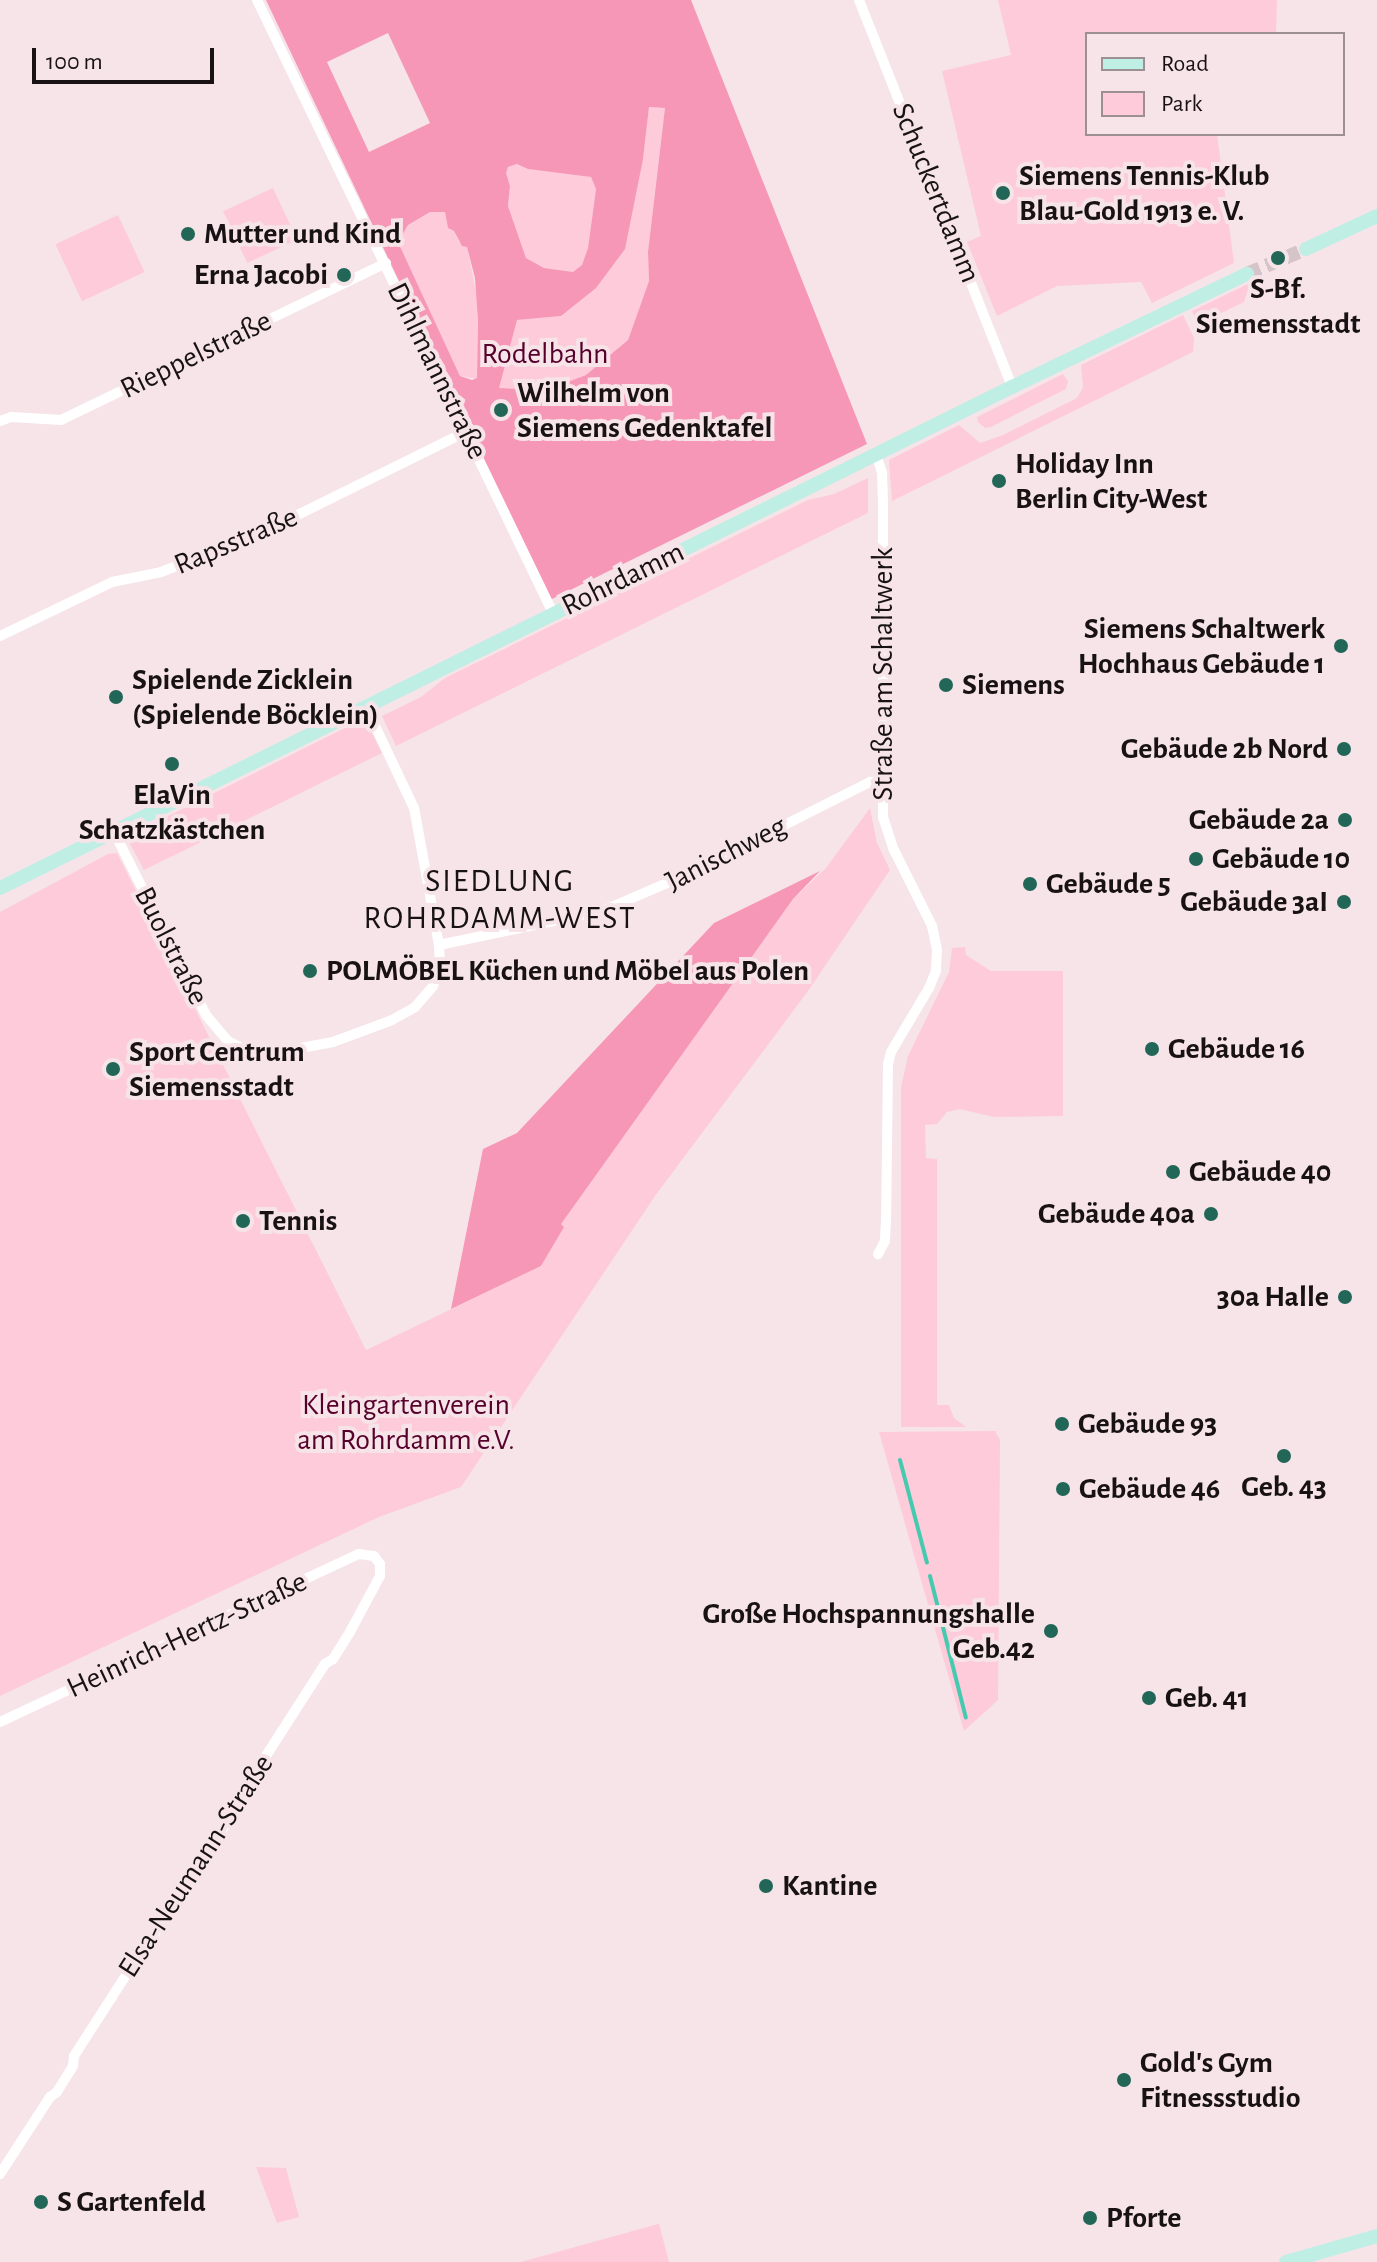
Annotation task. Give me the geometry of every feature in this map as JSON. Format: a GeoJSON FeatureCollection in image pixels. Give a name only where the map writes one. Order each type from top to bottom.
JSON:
{"type":"FeatureCollection","features":[{"type":"Feature","properties":{"kind":"main road"},"geometry":{"type":"LineString","coordinates":[[1306,249],[1377,216]]}},
{"type":"Feature","properties":{"kind":"main road","name":"Rohrdamm"},"geometry":{"type":"LineString","coordinates":[[0,888],[553,613],[1247,274]]}},
{"type":"Feature","properties":{"kind":"main road"},"geometry":{"type":"LineString","coordinates":[[1286,2262],[1377,2236]]}},
{"type":"Feature","properties":{"kind":"street","name":"Dihlmannstraße"},"geometry":{"type":"LineString","coordinates":[[257,0],[553,613]]}},
{"type":"Feature","properties":{"kind":"street","name":"Schuckertdamm"},"geometry":{"type":"LineString","coordinates":[[859,0],[1012,387]]}},
{"type":"Feature","properties":{"kind":"street","name":"Rieppelstraße"},"geometry":{"type":"LineString","coordinates":[[0,421],[11,417],[61,420],[386,263]]}},
{"type":"Feature","properties":{"kind":"street","name":"Rapsstraße"},"geometry":{"type":"LineString","coordinates":[[0,636],[112,582],[161,572],[259,534],[467,431]]}},
{"type":"Feature","properties":{"kind":"street","name":"Straße am Schaltwerk"},"geometry":{"type":"LineString","coordinates":[[876,454],[882,473],[883,504],[882,781],[887,831],[932,926],[937,963],[929,988],[894,1046],[888,1064],[885,1241],[878,1254]]}},
{"type":"Feature","properties":{"kind":"street"},"geometry":{"type":"LineString","coordinates":[[366,707],[414,808],[439,945]]}},
{"type":"Feature","properties":{"kind":"street","name":"Janischweg"},"geometry":{"type":"LineString","coordinates":[[439,945],[577,918],[613,907],[679,878],[870,782],[882,781]]}},
{"type":"Feature","properties":{"kind":"street","name":"Buolstraße"},"geometry":{"type":"LineString","coordinates":[[114,832],[206,1015],[228,1041],[251,1053],[333,1042],[392,1020],[415,1007],[433,986],[440,965],[439,945]]}},
{"type":"Feature","properties":{"kind":"street","name":"Heinrich-Hertz-Straße"},"geometry":{"type":"LineString","coordinates":[[0,1722],[359,1554],[374,1556]]}},
{"type":"Feature","properties":{"kind":"street","name":"Elsa-Neumann-Straße"},"geometry":{"type":"LineString","coordinates":[[0,2174],[50,2097],[57,2092],[73,2066],[74,2056],[132,1966],[141,1960],[160,1923],[242,1800],[244,1790],[325,1664],[333,1659],[350,1632],[380,1576],[380,1564],[374,1556]]}},
{"type":"Feature","properties":{"kind":"green space"},"geometry":{"type":"Polygon","coordinates":[[[998,0],[1277,0],[1276,32],[1085,32],[1085,136],[1217,136],[1234,263],[1152,303],[1141,282],[1057,286],[997,316],[967,242],[981,236],[942,71],[1011,55],[998,0]]]}},
{"type":"Feature","properties":{"kind":"green space","name":"Rodelbahn"},"geometry":{"type":"Polygon","coordinates":[[[649,107],[665,108],[648,252],[649,281],[628,340],[586,375],[547,391],[498,388],[517,320],[562,316],[643,159],[649,107]]]}},
{"type":"Feature","properties":{"kind":"green space"},"geometry":{"type":"Polygon","coordinates":[[[517,164],[529,169],[591,177],[596,189],[588,248],[582,265],[573,272],[544,268],[526,258],[508,206],[510,186],[505,173],[508,167],[517,164]]]}},
{"type":"Feature","properties":{"kind":"green space"},"geometry":{"type":"Polygon","coordinates":[[[273,188],[297,240],[247,263],[223,211],[273,188]]]}},
{"type":"Feature","properties":{"kind":"green space"},"geometry":{"type":"Polygon","coordinates":[[[430,212],[445,212],[448,228],[454,231],[459,242],[467,246],[478,302],[477,379],[460,376],[398,242],[408,225],[430,212]]]}},
{"type":"Feature","properties":{"kind":"green space"},"geometry":{"type":"Polygon","coordinates":[[[118,215],[145,272],[82,301],[55,244],[118,215]]]}},
{"type":"Feature","properties":{"kind":"green space"},"geometry":{"type":"Polygon","coordinates":[[[1250,283],[1244,302],[1209,319],[1207,329],[1198,326],[1192,311],[1250,283]]]}},
{"type":"Feature","properties":{"kind":"green space"},"geometry":{"type":"Polygon","coordinates":[[[1183,315],[1194,338],[1193,352],[892,501],[889,460],[959,425],[980,443],[1003,435],[1077,398],[1083,387],[1081,365],[1183,315]]]}},
{"type":"Feature","properties":{"kind":"green space"},"geometry":{"type":"Polygon","coordinates":[[[1063,374],[1068,381],[1066,389],[991,427],[985,428],[978,422],[977,417],[1063,374]]]}},
{"type":"Feature","properties":{"kind":"green space"},"geometry":{"type":"Polygon","coordinates":[[[868,478],[868,513],[396,746],[382,716],[421,697],[445,678],[808,500],[834,494],[868,478]]]}},
{"type":"Feature","properties":{"kind":"green space"},"geometry":{"type":"Polygon","coordinates":[[[359,721],[367,723],[382,753],[144,870],[130,844],[134,833],[359,721]]]}},
{"type":"Feature","properties":{"kind":"green space","name":"Kleingartenverein am Rohrdamm e.V."},"geometry":{"type":"Polygon","coordinates":[[[870,808],[877,843],[890,870],[808,991],[655,1196],[461,1487],[379,1517],[0,1696],[0,912],[108,854],[117,853],[366,1350],[541,1266],[564,1226],[560,1224],[793,899],[826,868],[870,808]]]}},
{"type":"Feature","properties":{"kind":"green space"},"geometry":{"type":"Polygon","coordinates":[[[965,947],[966,955],[991,971],[1063,971],[1063,1116],[994,1117],[960,1109],[947,1112],[937,1124],[925,1125],[926,1158],[937,1159],[937,1405],[949,1405],[954,1418],[966,1427],[901,1427],[901,1087],[908,1056],[949,972],[952,948],[965,947]]]}},
{"type":"Feature","properties":{"kind":"green space"},"geometry":{"type":"Polygon","coordinates":[[[995,1431],[1000,1440],[998,1700],[964,1731],[879,1432],[995,1431]]]}},
{"type":"Feature","properties":{"kind":"green space"},"geometry":{"type":"Polygon","coordinates":[[[256,2167],[286,2168],[299,2217],[277,2223],[256,2167]]]}},
{"type":"Feature","properties":{"kind":"green space"},"geometry":{"type":"Polygon","coordinates":[[[658,2224],[669,2262],[521,2262],[658,2224]]]}},
{"type":"Feature","properties":{"kind":"shaded area"},"geometry":{"type":"Polygon","coordinates":[[[266,0],[691,0],[867,444],[550,600],[266,0]],[[388,33],[327,62],[369,152],[430,123],[388,33]],[[649,107],[643,159],[625,249],[596,288],[561,316],[517,320],[499,388],[547,390],[586,375],[628,340],[649,281],[648,252],[665,108],[649,107]],[[517,164],[508,167],[508,206],[526,258],[544,268],[573,272],[582,265],[588,248],[596,189],[591,177],[528,169],[517,164]],[[430,212],[408,225],[398,242],[460,376],[472,380],[477,378],[475,278],[467,247],[462,246],[454,231],[448,228],[445,212],[430,212]]]}},
{"type":"Feature","properties":{"kind":"shaded area"},"geometry":{"type":"Polygon","coordinates":[[[820,871],[793,899],[561,1224],[564,1227],[541,1266],[451,1309],[483,1149],[517,1133],[714,923],[820,871]]]}},
{"type":"Feature","properties":{"kind":"waterway"},"geometry":{"type":"LineString","coordinates":[[900,1460],[927,1563]]}},
{"type":"Feature","properties":{"kind":"waterway"},"geometry":{"type":"LineString","coordinates":[[930,1576],[966,1718]]}},
{"type":"Feature","properties":{"kind":"tunnel"},"geometry":{"type":"LineString","coordinates":[[1247,274],[1306,249]]}},
{"type":"Feature","properties":{"kind":"place","name":"Siemens Tennis-Klub Blau-Gold 1913 e. V."},"geometry":{"type":"Point","coordinates":[1003,193]}},
{"type":"Feature","properties":{"kind":"place","name":"Mutter und Kind"},"geometry":{"type":"Point","coordinates":[188,234]}},
{"type":"Feature","properties":{"kind":"place","name":"S-Bf. Siemensstadt"},"geometry":{"type":"Point","coordinates":[1278,258]}},
{"type":"Feature","properties":{"kind":"place","name":"Erna Jacobi"},"geometry":{"type":"Point","coordinates":[344,275]}},
{"type":"Feature","properties":{"kind":"place","name":"Wilhelm von Siemens Gedenktafel"},"geometry":{"type":"Point","coordinates":[501,410]}},
{"type":"Feature","properties":{"kind":"place","name":"Holiday Inn Berlin City-West"},"geometry":{"type":"Point","coordinates":[999,481]}},
{"type":"Feature","properties":{"kind":"place","name":"Siemens Schaltwerk Hochhaus Gebäude 1"},"geometry":{"type":"Point","coordinates":[1341,646]}},
{"type":"Feature","properties":{"kind":"place","name":"Siemens"},"geometry":{"type":"Point","coordinates":[946,685]}},
{"type":"Feature","properties":{"kind":"place","name":"Spielende Zicklein (Spielende Böcklein)"},"geometry":{"type":"Point","coordinates":[116,697]}},
{"type":"Feature","properties":{"kind":"place","name":"Gebäude 2b Nord"},"geometry":{"type":"Point","coordinates":[1344,749]}},
{"type":"Feature","properties":{"kind":"place","name":"ElaVin Schatzkästchen"},"geometry":{"type":"Point","coordinates":[172,764]}},
{"type":"Feature","properties":{"kind":"place","name":"Gebäude 2a"},"geometry":{"type":"Point","coordinates":[1345,820]}},
{"type":"Feature","properties":{"kind":"place","name":"Gebäude 10"},"geometry":{"type":"Point","coordinates":[1196,859]}},
{"type":"Feature","properties":{"kind":"place","name":"Gebäude 5"},"geometry":{"type":"Point","coordinates":[1030,884]}},
{"type":"Feature","properties":{"kind":"place","name":"Gebäude 3aI"},"geometry":{"type":"Point","coordinates":[1344,902]}},
{"type":"Feature","properties":{"kind":"place","name":"POLMÖBEL Küchen und Möbel aus Polen"},"geometry":{"type":"Point","coordinates":[310,971]}},
{"type":"Feature","properties":{"kind":"place","name":"Gebäude 16"},"geometry":{"type":"Point","coordinates":[1152,1049]}},
{"type":"Feature","properties":{"kind":"place","name":"Sport Centrum Siemensstadt"},"geometry":{"type":"Point","coordinates":[113,1069]}},
{"type":"Feature","properties":{"kind":"place","name":"Gebäude 40"},"geometry":{"type":"Point","coordinates":[1173,1172]}},
{"type":"Feature","properties":{"kind":"place","name":"Gebäude 40a"},"geometry":{"type":"Point","coordinates":[1211,1214]}},
{"type":"Feature","properties":{"kind":"place","name":"Tennis"},"geometry":{"type":"Point","coordinates":[243,1221]}},
{"type":"Feature","properties":{"kind":"place","name":"30a Halle"},"geometry":{"type":"Point","coordinates":[1345,1297]}},
{"type":"Feature","properties":{"kind":"place","name":"Gebäude 93"},"geometry":{"type":"Point","coordinates":[1062,1424]}},
{"type":"Feature","properties":{"kind":"place","name":"Geb. 43"},"geometry":{"type":"Point","coordinates":[1284,1456]}},
{"type":"Feature","properties":{"kind":"place","name":"Gebäude 46"},"geometry":{"type":"Point","coordinates":[1063,1489]}},
{"type":"Feature","properties":{"kind":"place","name":"Große Hochspannungshalle Geb.42"},"geometry":{"type":"Point","coordinates":[1051,1631]}},
{"type":"Feature","properties":{"kind":"place","name":"Geb. 41"},"geometry":{"type":"Point","coordinates":[1149,1698]}},
{"type":"Feature","properties":{"kind":"place","name":"Kantine"},"geometry":{"type":"Point","coordinates":[766,1886]}},
{"type":"Feature","properties":{"kind":"place","name":"Gold's Gym Fitnessstudio"},"geometry":{"type":"Point","coordinates":[1124,2080]}},
{"type":"Feature","properties":{"kind":"place","name":"S Gartenfeld"},"geometry":{"type":"Point","coordinates":[41,2202]}},
{"type":"Feature","properties":{"kind":"place","name":"Pforte"},"geometry":{"type":"Point","coordinates":[1090,2218]}},
{"type":"Feature","properties":{"kind":"district","name":"SIEDLUNG ROHRDAMM-WEST"},"geometry":{"type":"Point","coordinates":[500,900]}}]}
